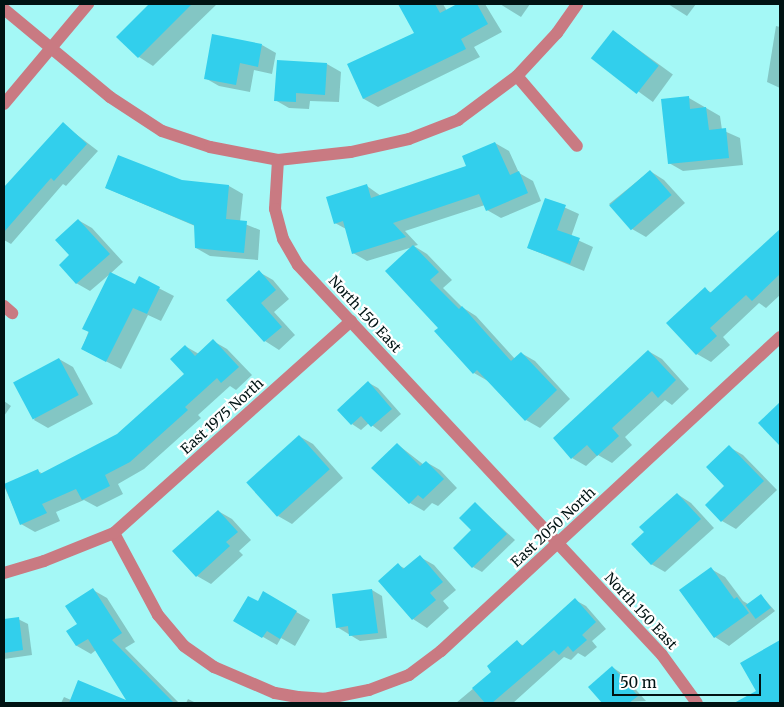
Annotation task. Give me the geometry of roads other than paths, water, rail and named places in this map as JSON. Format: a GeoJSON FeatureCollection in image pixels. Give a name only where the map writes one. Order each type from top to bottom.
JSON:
{"type":"FeatureCollection","features":[{"type":"Feature","properties":{"kind":"street"},"geometry":{"type":"LineString","coordinates":[[4,104],[88,4]]}},
{"type":"Feature","properties":{"kind":"street"},"geometry":{"type":"LineString","coordinates":[[4,9],[110,97],[162,131],[210,147],[278,160],[351,152],[409,139],[458,120],[517,76],[557,33],[577,4]]}},
{"type":"Feature","properties":{"kind":"street"},"geometry":{"type":"LineString","coordinates":[[517,76],[577,146]]}},
{"type":"Feature","properties":{"kind":"street","name":"North 150 East"},"geometry":{"type":"LineString","coordinates":[[278,160],[275,209],[283,239],[298,265],[662,655],[697,703]]}},
{"type":"Feature","properties":{"kind":"street","name":"East 1975 North"},"geometry":{"type":"LineString","coordinates":[[114,533],[350,321]]}},
{"type":"Feature","properties":{"kind":"street","name":"East 2050 North"},"geometry":{"type":"LineString","coordinates":[[114,533],[158,615],[184,646],[214,667],[275,693],[324,699],[369,690],[409,675],[441,651],[780,337]]}},
{"type":"Feature","properties":{"kind":"street"},"geometry":{"type":"LineString","coordinates":[[4,572],[44,561],[114,533]]}}]}
